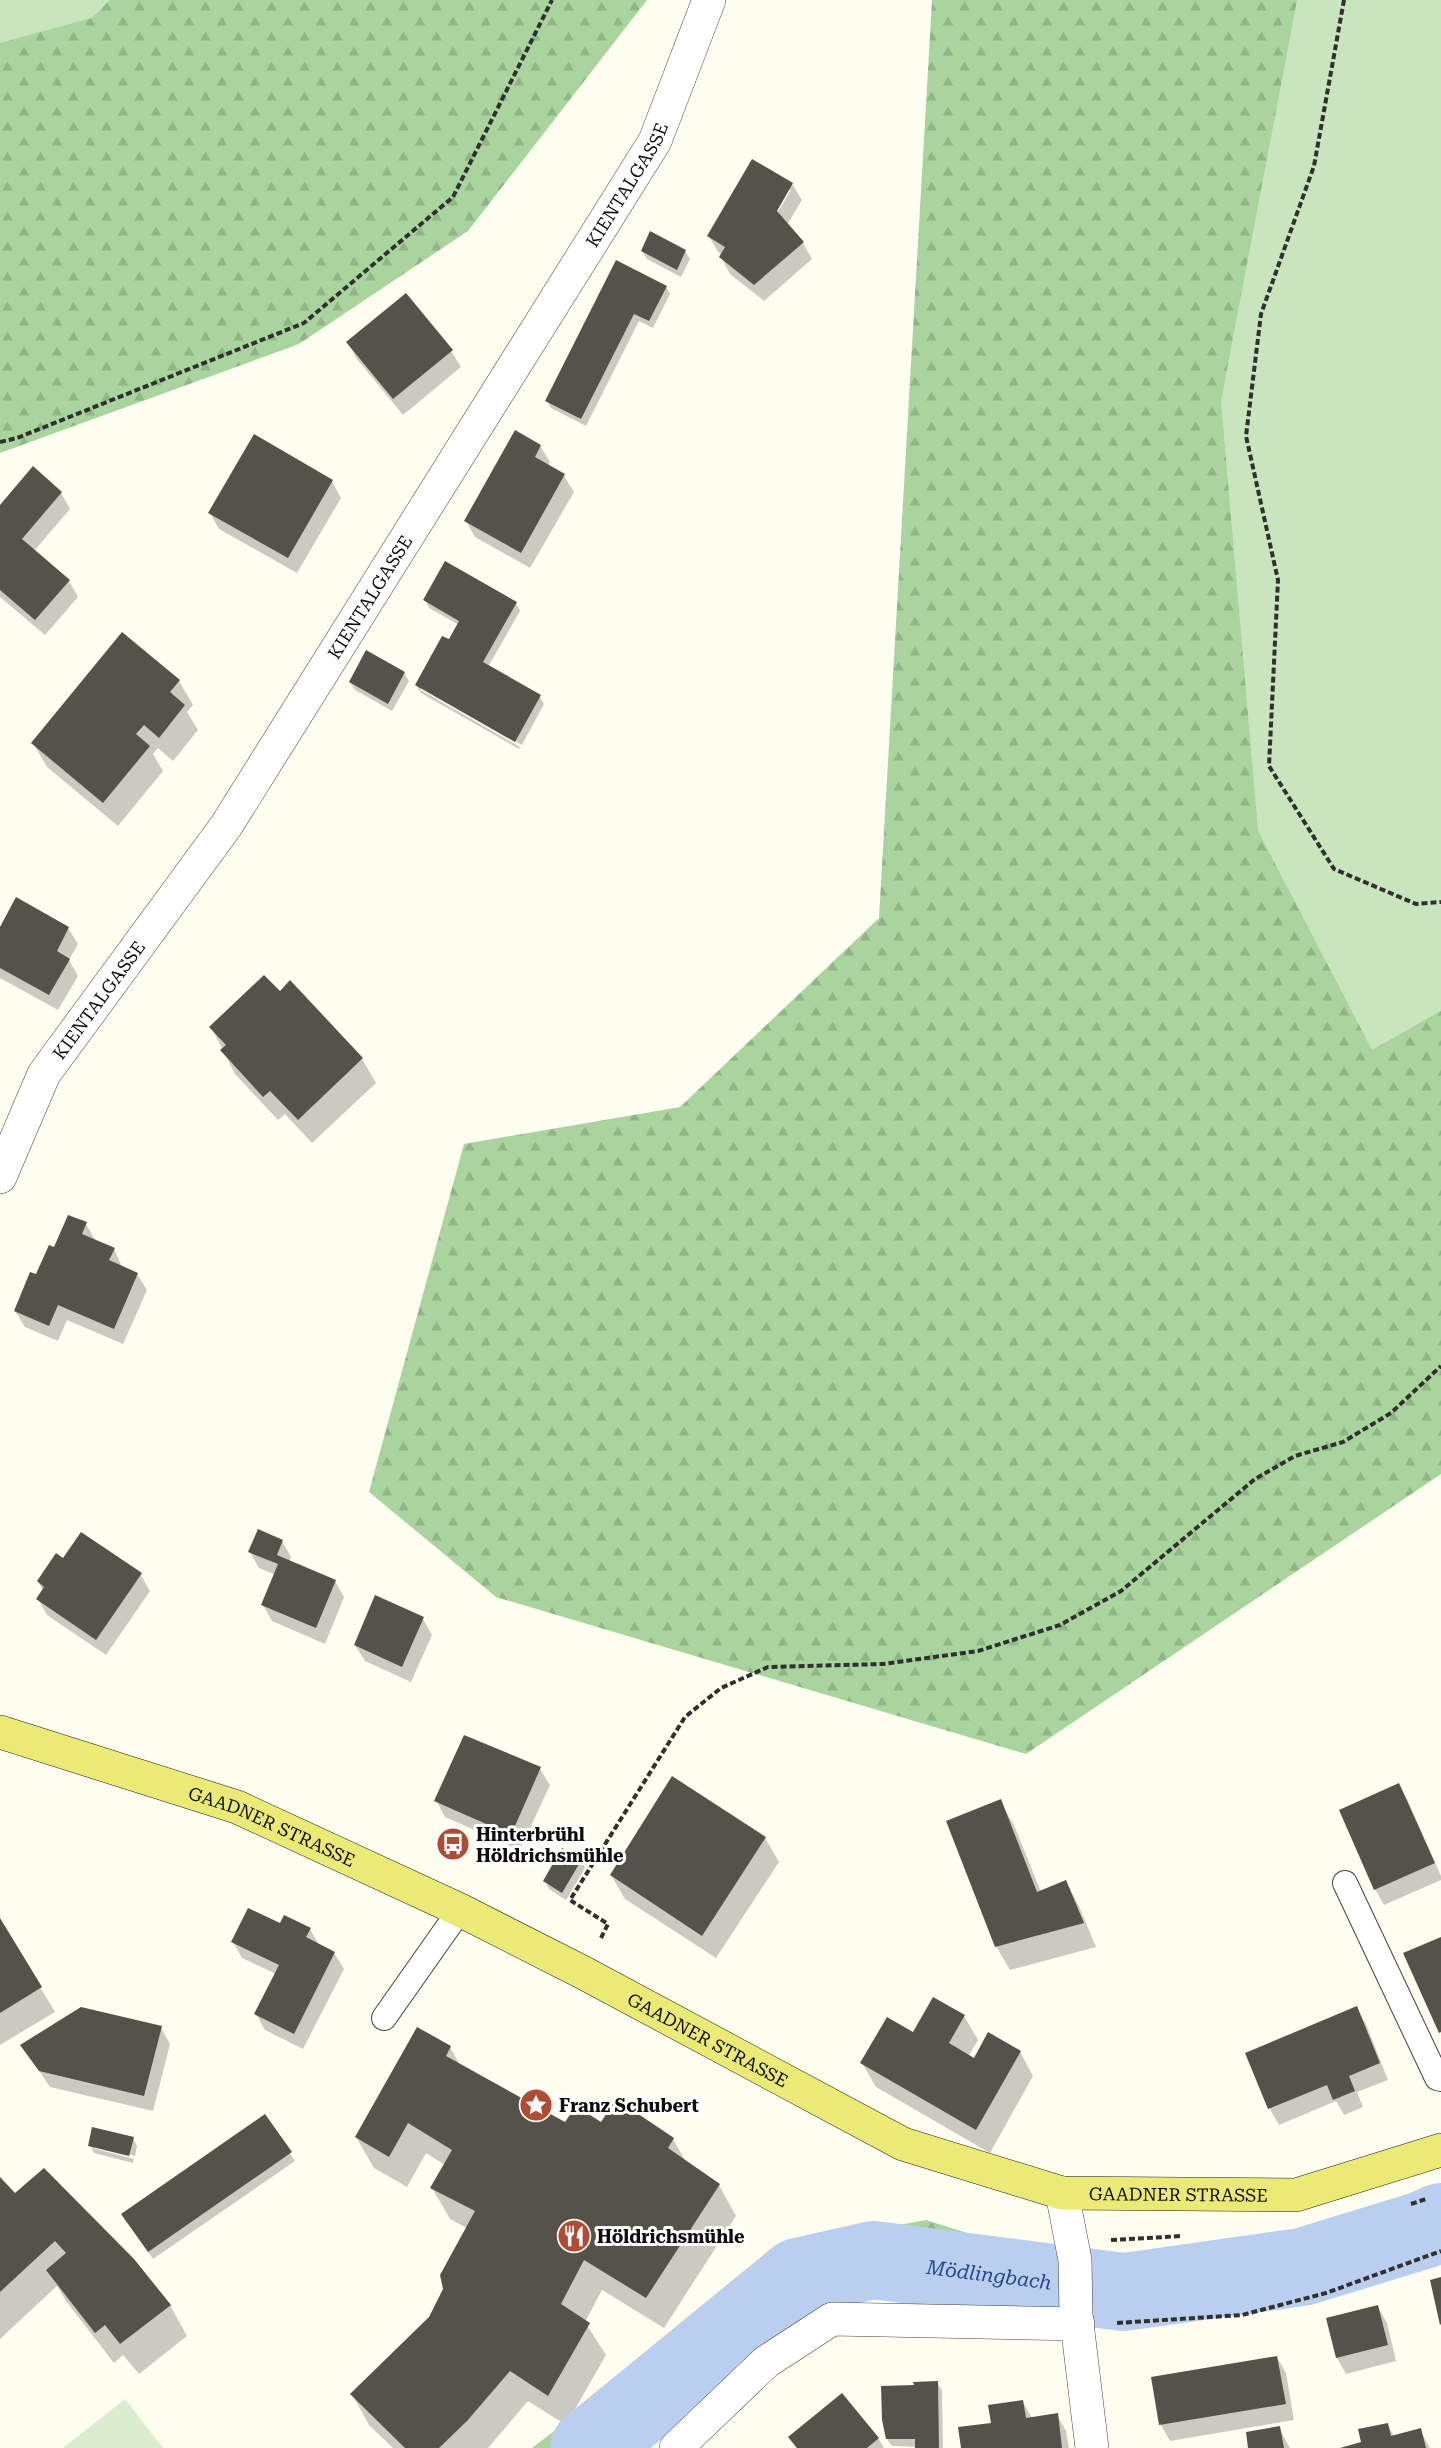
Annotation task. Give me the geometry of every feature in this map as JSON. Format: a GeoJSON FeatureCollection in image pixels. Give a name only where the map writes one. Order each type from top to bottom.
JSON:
{"type":"FeatureCollection","features":[{"type":"Feature","properties":{"kind":"main road","name":"GAADNER STRASSE"},"geometry":{"type":"LineString","coordinates":[[0,1732],[237,1807],[460,1910],[903,2144],[1062,2193],[1296,2195],[1441,2150]]}},
{"type":"Feature","properties":{"kind":"street","name":"KIENTALGASSE"},"geometry":{"type":"LineString","coordinates":[[0,1177],[44,1074],[226,826],[656,141],[709,0]]}},
{"type":"Feature","properties":{"kind":"street"},"geometry":{"type":"LineString","coordinates":[[1062,2193],[1075,2260],[1077,2319],[1092,2448]]}},
{"type":"Feature","properties":{"kind":"street"},"geometry":{"type":"LineString","coordinates":[[676,2448],[766,2362],[832,2319],[1077,2319]]}},
{"type":"Feature","properties":{"kind":"lane"},"geometry":{"type":"LineString","coordinates":[[1345,1883],[1437,2078],[1441,2079]]}},
{"type":"Feature","properties":{"kind":"lane"},"geometry":{"type":"LineString","coordinates":[[384,2018],[460,1910]]}},
{"type":"Feature","properties":{"kind":"path"},"geometry":{"type":"LineString","coordinates":[[0,442],[17,438],[304,323],[453,197],[552,0]]}},
{"type":"Feature","properties":{"kind":"path"},"geometry":{"type":"LineString","coordinates":[[1344,0],[1314,166],[1261,314],[1246,436],[1278,580],[1269,766],[1334,869],[1416,904],[1441,902]]}},
{"type":"Feature","properties":{"kind":"path"},"geometry":{"type":"LineString","coordinates":[[570,1900],[685,1717],[721,1688],[768,1667],[883,1664],[978,1651],[1060,1625],[1121,1591],[1255,1479],[1295,1456],[1342,1442],[1382,1419],[1441,1366]]}},
{"type":"Feature","properties":{"kind":"path"},"geometry":{"type":"LineString","coordinates":[[1077,2319],[1165,2321],[1242,2315],[1326,2293],[1441,2251]]}},
{"type":"Feature","properties":{"kind":"green space"},"geometry":{"type":"Polygon","coordinates":[[[0,0],[647,0],[468,231],[299,344],[0,453],[0,0]]]}},
{"type":"Feature","properties":{"kind":"green space"},"geometry":{"type":"Polygon","coordinates":[[[0,0],[110,0],[92,18],[0,43],[0,0]]]}},
{"type":"Feature","properties":{"kind":"green space"},"geometry":{"type":"Polygon","coordinates":[[[932,0],[1441,0],[1441,1474],[1026,1754],[496,1597],[369,1492],[464,1144],[680,1107],[879,918],[932,0]]]}},
{"type":"Feature","properties":{"kind":"green space"},"geometry":{"type":"Polygon","coordinates":[[[1297,0],[1441,0],[1441,1011],[1372,1050],[1258,831],[1221,401],[1297,0]]]}},
{"type":"Feature","properties":{"kind":"green space"},"geometry":{"type":"Polygon","coordinates":[[[926,2220],[1037,2255],[1045,2299],[933,2286],[794,2304],[752,2361],[643,2448],[532,2448],[669,2343],[782,2247],[926,2220]]]}},
{"type":"Feature","properties":{"kind":"green space"},"geometry":{"type":"Polygon","coordinates":[[[125,2399],[163,2448],[63,2448],[125,2399]]]}},
{"type":"Feature","properties":{"kind":"building"},"geometry":{"type":"Polygon","coordinates":[[[752,159],[793,183],[777,211],[804,242],[754,285],[719,257],[725,247],[707,236],[752,159]]]}},
{"type":"Feature","properties":{"kind":"building"},"geometry":{"type":"Polygon","coordinates":[[[650,231],[686,250],[677,270],[641,251],[650,231]]]}},
{"type":"Feature","properties":{"kind":"building"},"geometry":{"type":"Polygon","coordinates":[[[616,260],[667,286],[649,321],[634,314],[581,419],[545,401],[616,260]]]}},
{"type":"Feature","properties":{"kind":"building"},"geometry":{"type":"Polygon","coordinates":[[[406,293],[453,350],[393,399],[346,342],[406,293]]]}},
{"type":"Feature","properties":{"kind":"building"},"geometry":{"type":"Polygon","coordinates":[[[515,430],[541,445],[535,457],[565,474],[521,553],[464,521],[515,430]]]}},
{"type":"Feature","properties":{"kind":"building"},"geometry":{"type":"Polygon","coordinates":[[[254,434],[333,480],[288,558],[208,513],[254,434]]]}},
{"type":"Feature","properties":{"kind":"building"},"geometry":{"type":"Polygon","coordinates":[[[33,466],[62,492],[22,539],[70,580],[35,620],[0,590],[0,505],[33,466]]]}},
{"type":"Feature","properties":{"kind":"building"},"geometry":{"type":"Polygon","coordinates":[[[445,561],[517,602],[483,662],[541,695],[515,742],[415,685],[442,636],[449,639],[459,621],[423,600],[445,561]]]}},
{"type":"Feature","properties":{"kind":"building"},"geometry":{"type":"Polygon","coordinates":[[[122,632],[180,680],[170,692],[185,705],[159,738],[144,725],[136,734],[150,746],[103,803],[31,743],[122,632]]]}},
{"type":"Feature","properties":{"kind":"building"},"geometry":{"type":"Polygon","coordinates":[[[366,650],[405,672],[388,704],[349,682],[366,650]]]}},
{"type":"Feature","properties":{"kind":"building"},"geometry":{"type":"Polygon","coordinates":[[[16,897],[69,927],[57,951],[70,959],[49,995],[0,968],[0,927],[16,897]]]}},
{"type":"Feature","properties":{"kind":"building"},"geometry":{"type":"Polygon","coordinates":[[[264,975],[280,991],[290,980],[363,1058],[298,1120],[270,1091],[263,1097],[220,1050],[226,1045],[209,1027],[264,975]]]}},
{"type":"Feature","properties":{"kind":"building"},"geometry":{"type":"Polygon","coordinates":[[[68,1215],[87,1222],[82,1234],[115,1248],[109,1260],[138,1273],[114,1329],[58,1305],[49,1326],[14,1311],[30,1272],[36,1274],[49,1245],[54,1247],[68,1215]]]}},
{"type":"Feature","properties":{"kind":"building"},"geometry":{"type":"Polygon","coordinates":[[[258,1529],[283,1540],[277,1555],[336,1580],[316,1628],[261,1605],[278,1564],[248,1552],[258,1529]]]}},
{"type":"Feature","properties":{"kind":"building"},"geometry":{"type":"Polygon","coordinates":[[[81,1532],[142,1573],[96,1640],[36,1599],[44,1587],[37,1581],[56,1553],[63,1558],[81,1532]]]}},
{"type":"Feature","properties":{"kind":"building"},"geometry":{"type":"Polygon","coordinates":[[[375,1595],[424,1617],[402,1667],[354,1645],[375,1595]]]}},
{"type":"Feature","properties":{"kind":"building"},"geometry":{"type":"Polygon","coordinates":[[[464,1735],[541,1767],[511,1835],[434,1801],[464,1735]]]}},
{"type":"Feature","properties":{"kind":"building"},"geometry":{"type":"Polygon","coordinates":[[[672,1776],[766,1837],[702,1936],[610,1875],[672,1776]]]}},
{"type":"Feature","properties":{"kind":"building"},"geometry":{"type":"Polygon","coordinates":[[[1399,1783],[1435,1863],[1374,1890],[1339,1810],[1399,1783]]]}},
{"type":"Feature","properties":{"kind":"building"},"geometry":{"type":"Polygon","coordinates":[[[1001,1799],[1037,1892],[1066,1880],[1084,1923],[995,1947],[946,1821],[1001,1799]]]}},
{"type":"Feature","properties":{"kind":"building"},"geometry":{"type":"Polygon","coordinates":[[[562,1848],[582,1859],[562,1893],[543,1881],[562,1848]]]}},
{"type":"Feature","properties":{"kind":"building"},"geometry":{"type":"Polygon","coordinates":[[[248,1908],[280,1923],[284,1915],[311,1928],[306,1937],[335,1952],[294,2034],[254,2014],[279,1965],[231,1942],[248,1908]]]}},
{"type":"Feature","properties":{"kind":"building"},"geometry":{"type":"Polygon","coordinates":[[[0,1918],[42,1987],[0,2013],[0,1918]]]}},
{"type":"Feature","properties":{"kind":"building"},"geometry":{"type":"Polygon","coordinates":[[[1441,1937],[1441,2032],[1439,2033],[1403,1953],[1441,1937]]]}},
{"type":"Feature","properties":{"kind":"building"},"geometry":{"type":"Polygon","coordinates":[[[933,1997],[965,2015],[949,2043],[974,2058],[988,2032],[1021,2051],[976,2130],[860,2063],[887,2017],[913,2032],[933,1997]]]}},
{"type":"Feature","properties":{"kind":"building"},"geometry":{"type":"Polygon","coordinates":[[[1357,2006],[1380,2063],[1349,2076],[1355,2091],[1333,2100],[1327,2085],[1268,2109],[1245,2053],[1357,2006]]]}},
{"type":"Feature","properties":{"kind":"building"},"geometry":{"type":"Polygon","coordinates":[[[81,2007],[162,2026],[144,2096],[39,2071],[20,2045],[81,2007]]]}},
{"type":"Feature","properties":{"kind":"building","name":"Höldrichsmühle"},"geometry":{"type":"Polygon","coordinates":[[[417,2027],[451,2046],[446,2056],[565,2122],[576,2106],[601,2122],[616,2099],[674,2138],[668,2148],[720,2184],[646,2298],[584,2260],[561,2304],[590,2323],[548,2396],[510,2371],[467,2421],[439,2448],[405,2448],[350,2394],[429,2317],[443,2289],[440,2275],[475,2211],[430,2188],[452,2150],[408,2123],[389,2157],[355,2137],[417,2027]]]}},
{"type":"Feature","properties":{"kind":"building"},"geometry":{"type":"Polygon","coordinates":[[[265,2114],[292,2152],[148,2252],[121,2214],[265,2114]]]}},
{"type":"Feature","properties":{"kind":"building"},"geometry":{"type":"Polygon","coordinates":[[[92,2127],[134,2137],[129,2156],[88,2146],[92,2127]]]}},
{"type":"Feature","properties":{"kind":"building"},"geometry":{"type":"Polygon","coordinates":[[[44,2168],[134,2259],[171,2305],[120,2344],[105,2325],[95,2333],[46,2270],[66,2253],[55,2241],[0,2292],[0,2177],[15,2193],[44,2168]]]}},
{"type":"Feature","properties":{"kind":"building"},"geometry":{"type":"Polygon","coordinates":[[[1441,2277],[1441,2324],[1440,2325],[1430,2280],[1441,2277]]]}},
{"type":"Feature","properties":{"kind":"building"},"geometry":{"type":"Polygon","coordinates":[[[1378,2305],[1388,2345],[1336,2358],[1326,2318],[1378,2305]]]}},
{"type":"Feature","properties":{"kind":"building"},"geometry":{"type":"Polygon","coordinates":[[[1277,2356],[1286,2404],[1159,2425],[1151,2377],[1277,2356]]]}},
{"type":"Feature","properties":{"kind":"building"},"geometry":{"type":"Polygon","coordinates":[[[938,2381],[939,2448],[915,2448],[915,2439],[886,2439],[882,2420],[881,2386],[914,2385],[913,2382],[938,2381]]]}},
{"type":"Feature","properties":{"kind":"building"},"geometry":{"type":"Polygon","coordinates":[[[842,2393],[879,2438],[867,2448],[797,2448],[788,2437],[842,2393]]]}},
{"type":"Feature","properties":{"kind":"building"},"geometry":{"type":"Polygon","coordinates":[[[1023,2400],[1026,2418],[1058,2413],[1062,2448],[961,2448],[958,2427],[991,2423],[988,2405],[1023,2400]]]}},
{"type":"Feature","properties":{"kind":"building"},"geometry":{"type":"Polygon","coordinates":[[[1388,2423],[1391,2436],[1421,2428],[1426,2448],[1340,2448],[1361,2442],[1358,2429],[1388,2423]]]}},
{"type":"Feature","properties":{"kind":"building"},"geometry":{"type":"Polygon","coordinates":[[[1280,2426],[1284,2448],[1248,2448],[1246,2432],[1280,2426]]]}},
{"type":"Feature","properties":{"kind":"waterway","name":"Mödlingbach"},"geometry":{"type":"LineString","coordinates":[[589,2448],[798,2277],[873,2260],[1124,2292],[1302,2267],[1423,2230],[1441,2222]]}},
{"type":"Feature","properties":{"kind":"place","name":"Hinterbrühl Höldrichsmühle"},"geometry":{"type":"Point","coordinates":[453,1844]}},
{"type":"Feature","properties":{"kind":"place","name":"Franz Schubert"},"geometry":{"type":"Point","coordinates":[536,2105]}},
{"type":"Feature","properties":{"kind":"place","name":"Höldrichsmühle"},"geometry":{"type":"Point","coordinates":[574,2236]}}]}
